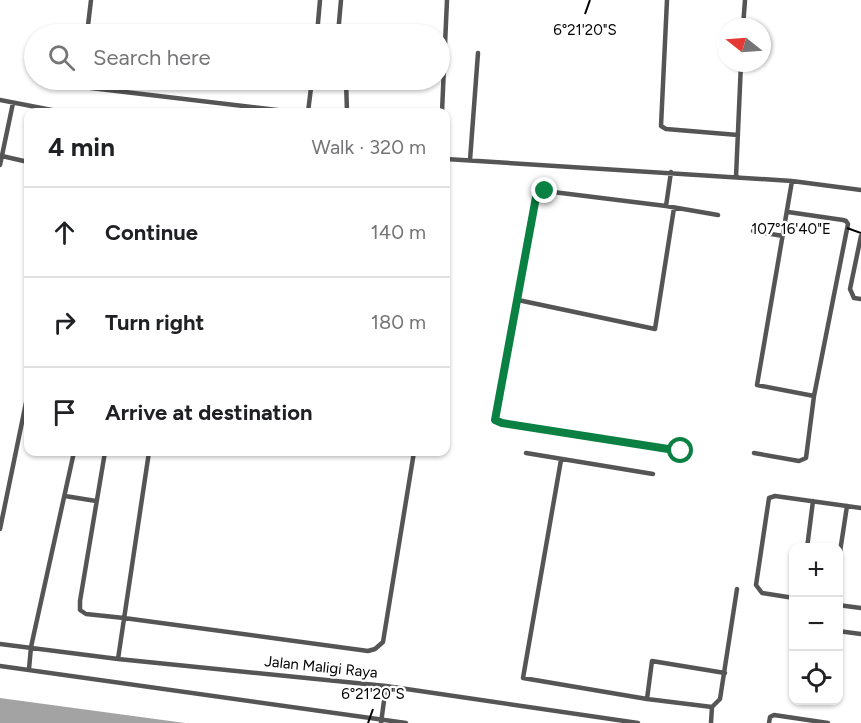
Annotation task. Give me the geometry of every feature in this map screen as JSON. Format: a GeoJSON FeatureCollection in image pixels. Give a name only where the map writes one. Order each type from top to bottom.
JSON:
{"type":"FeatureCollection","features":[{"type":"Feature","properties":{"kind":"lane"},"geometry":{"type":"LineString","coordinates":[[88,24],[91,0]]}},
{"type":"Feature","properties":{"kind":"lane"},"geometry":{"type":"LineString","coordinates":[[317,24],[320,0]]}},
{"type":"Feature","properties":{"kind":"lane"},"geometry":{"type":"LineString","coordinates":[[339,24],[341,0]]}},
{"type":"Feature","properties":{"kind":"lane"},"geometry":{"type":"LineString","coordinates":[[446,24],[447,0]]}},
{"type":"Feature","properties":{"kind":"lane"},"geometry":{"type":"LineString","coordinates":[[667,0],[661,126],[666,129],[738,135]]}},
{"type":"Feature","properties":{"kind":"lane"},"geometry":{"type":"LineString","coordinates":[[744,18],[745,0]]}},
{"type":"Feature","properties":{"kind":"lane"},"geometry":{"type":"LineString","coordinates":[[470,160],[478,53]]}},
{"type":"Feature","properties":{"kind":"lane"},"geometry":{"type":"LineString","coordinates":[[736,177],[741,72]]}},
{"type":"Feature","properties":{"kind":"lane"},"geometry":{"type":"LineString","coordinates":[[112,90],[239,108]]}},
{"type":"Feature","properties":{"kind":"lane"},"geometry":{"type":"LineString","coordinates":[[308,108],[311,90]]}},
{"type":"Feature","properties":{"kind":"lane"},"geometry":{"type":"LineString","coordinates":[[346,90],[347,108]]}},
{"type":"Feature","properties":{"kind":"lane"},"geometry":{"type":"LineString","coordinates":[[442,108],[443,90]]}},
{"type":"Feature","properties":{"kind":"lane"},"geometry":{"type":"LineString","coordinates":[[0,100],[41,108]]}},
{"type":"Feature","properties":{"kind":"lane"},"geometry":{"type":"LineString","coordinates":[[0,165],[14,103]]}},
{"type":"Feature","properties":{"kind":"lane"},"geometry":{"type":"LineString","coordinates":[[1,155],[24,161]]}},
{"type":"Feature","properties":{"kind":"lane"},"geometry":{"type":"LineString","coordinates":[[450,159],[792,181],[861,190]]}},
{"type":"Feature","properties":{"kind":"lane"},"geometry":{"type":"LineString","coordinates":[[666,207],[671,172]]}},
{"type":"Feature","properties":{"kind":"lane"},"geometry":{"type":"LineString","coordinates":[[792,181],[757,386],[814,396]]}},
{"type":"Feature","properties":{"kind":"lane"},"geometry":{"type":"LineString","coordinates":[[681,451],[502,423],[495,420],[536,197],[540,191],[718,215]]}},
{"type":"Feature","properties":{"kind":"lane"},"geometry":{"type":"LineString","coordinates":[[518,300],[655,329],[674,208]]}},
{"type":"Feature","properties":{"kind":"lane"},"geometry":{"type":"LineString","coordinates":[[754,453],[799,460],[806,458],[814,396],[848,224],[843,220],[788,212]]}},
{"type":"Feature","properties":{"kind":"lane"},"geometry":{"type":"LineString","coordinates":[[753,231],[783,236]]}},
{"type":"Feature","properties":{"kind":"lane"},"geometry":{"type":"LineString","coordinates":[[861,236],[849,289],[854,298],[861,300]]}},
{"type":"Feature","properties":{"kind":"lane"},"geometry":{"type":"LineString","coordinates":[[0,529],[24,412]]}},
{"type":"Feature","properties":{"kind":"lane"},"geometry":{"type":"LineString","coordinates":[[525,453],[653,474]]}},
{"type":"Feature","properties":{"kind":"lane"},"geometry":{"type":"LineString","coordinates":[[29,669],[73,456]]}},
{"type":"Feature","properties":{"kind":"lane"},"geometry":{"type":"LineString","coordinates":[[104,456],[80,610],[86,614],[368,651],[375,650],[383,642],[413,456]]}},
{"type":"Feature","properties":{"kind":"lane"},"geometry":{"type":"LineString","coordinates":[[118,659],[148,456]]}},
{"type":"Feature","properties":{"kind":"lane"},"geometry":{"type":"LineString","coordinates":[[561,460],[523,678],[647,699],[712,707]]}},
{"type":"Feature","properties":{"kind":"lane"},"geometry":{"type":"LineString","coordinates":[[65,496],[96,501]]}},
{"type":"Feature","properties":{"kind":"lane"},"geometry":{"type":"LineString","coordinates":[[789,597],[762,593],[756,585],[769,498],[775,496],[861,508]]}},
{"type":"Feature","properties":{"kind":"lane"},"geometry":{"type":"LineString","coordinates":[[808,543],[813,501]]}},
{"type":"Feature","properties":{"kind":"lane"},"geometry":{"type":"LineString","coordinates":[[841,543],[847,506]]}},
{"type":"Feature","properties":{"kind":"lane"},"geometry":{"type":"LineString","coordinates":[[711,723],[712,707],[720,699],[737,589]]}},
{"type":"Feature","properties":{"kind":"lane"},"geometry":{"type":"LineString","coordinates":[[843,606],[861,608]]}},
{"type":"Feature","properties":{"kind":"lane"},"geometry":{"type":"LineString","coordinates":[[843,632],[861,634]]}},
{"type":"Feature","properties":{"kind":"lane","name":"Jalan Maligi Raya"},"geometry":{"type":"LineString","coordinates":[[0,644],[118,659],[386,686],[638,723]]}},
{"type":"Feature","properties":{"kind":"lane"},"geometry":{"type":"LineString","coordinates":[[647,699],[652,662],[725,673]]}},
{"type":"Feature","properties":{"kind":"lane"},"geometry":{"type":"LineString","coordinates":[[0,666],[406,723]]}},
{"type":"Feature","properties":{"kind":"lane"},"geometry":{"type":"LineString","coordinates":[[382,721],[386,686]]}},
{"type":"Feature","properties":{"kind":"lane"},"geometry":{"type":"LineString","coordinates":[[769,723],[770,717],[774,715],[828,723]]}},
{"type":"Feature","properties":{"kind":"shaded area"},"geometry":{"type":"Polygon","coordinates":[[[0,698],[185,723],[0,723],[0,698]]]}},
{"type":"Feature","properties":{"kind":"route"},"geometry":{"type":"LineString","coordinates":[[545,191],[537,193],[536,197],[495,420],[502,423],[681,451]]}}]}
